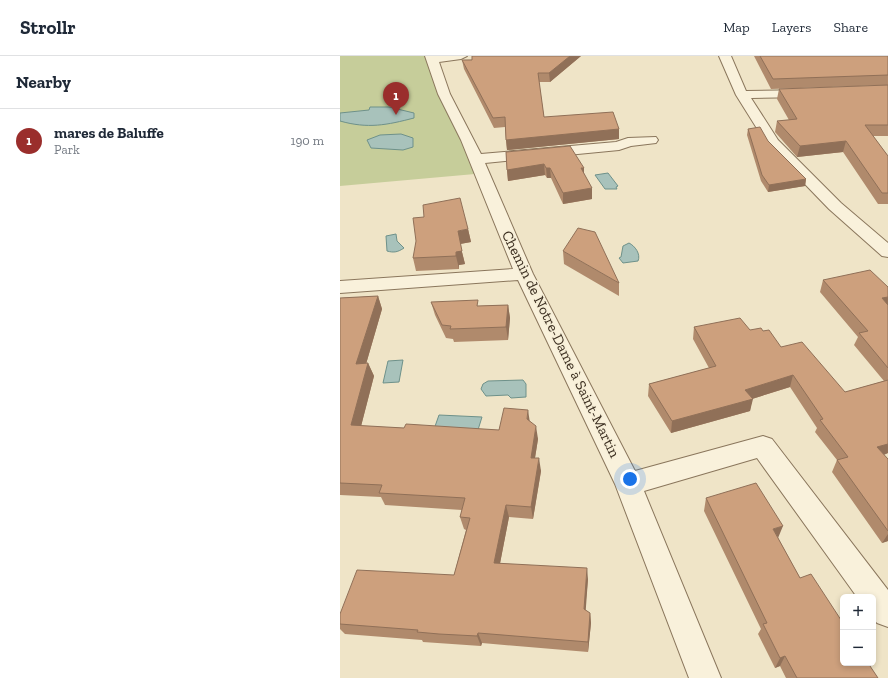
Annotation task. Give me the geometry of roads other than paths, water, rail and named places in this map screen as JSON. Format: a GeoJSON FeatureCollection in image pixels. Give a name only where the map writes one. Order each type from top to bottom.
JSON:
{"type":"FeatureCollection","features":[{"type":"Feature","properties":{"kind":"street"},"geometry":{"type":"LineString","coordinates":[[431,58],[461,56]]}},
{"type":"Feature","properties":{"kind":"street"},"geometry":{"type":"LineString","coordinates":[[725,56],[742,95],[772,143],[835,206],[888,252]]}},
{"type":"Feature","properties":{"kind":"street","name":"Chemin de Notre-Dame à Saint-Martin"},"geometry":{"type":"LineString","coordinates":[[431,58],[444,94],[476,159],[524,274],[628,484],[705,678]]}},
{"type":"Feature","properties":{"kind":"street"},"geometry":{"type":"LineString","coordinates":[[742,95],[819,92]]}},
{"type":"Feature","properties":{"kind":"street"},"geometry":{"type":"LineString","coordinates":[[476,159],[619,146],[628,142],[651,140]]}},
{"type":"Feature","properties":{"kind":"street"},"geometry":{"type":"LineString","coordinates":[[340,287],[524,274]]}},
{"type":"Feature","properties":{"kind":"street"},"geometry":{"type":"LineString","coordinates":[[628,484],[763,446],[880,604],[888,612]]}},
{"type":"Feature","properties":{"kind":"water"},"geometry":{"type":"Polygon","coordinates":[[[370,107],[389,107],[414,113],[414,118],[395,123],[377,125],[360,125],[340,121],[340,113],[369,110],[370,107]]]}},
{"type":"Feature","properties":{"kind":"water"},"geometry":{"type":"Polygon","coordinates":[[[401,134],[413,138],[413,147],[403,150],[371,148],[367,140],[380,135],[401,134]]]}},
{"type":"Feature","properties":{"kind":"water"},"geometry":{"type":"Polygon","coordinates":[[[608,173],[618,186],[616,187],[617,189],[605,189],[595,175],[608,173]]]}},
{"type":"Feature","properties":{"kind":"water"},"geometry":{"type":"Polygon","coordinates":[[[396,234],[397,241],[404,248],[396,252],[387,251],[386,236],[396,234]]]}},
{"type":"Feature","properties":{"kind":"water"},"geometry":{"type":"Polygon","coordinates":[[[629,243],[637,250],[639,258],[638,261],[623,263],[619,258],[621,257],[623,246],[629,243]]]}},
{"type":"Feature","properties":{"kind":"water"},"geometry":{"type":"Polygon","coordinates":[[[403,360],[399,382],[383,383],[388,361],[403,360]]]}},
{"type":"Feature","properties":{"kind":"water"},"geometry":{"type":"Polygon","coordinates":[[[523,380],[526,384],[526,397],[511,398],[508,395],[486,396],[481,389],[483,384],[488,381],[523,380]]]}},
{"type":"Feature","properties":{"kind":"water"},"geometry":{"type":"Polygon","coordinates":[[[439,415],[482,417],[477,433],[433,432],[439,415]]]}},
{"type":"Feature","properties":{"kind":"place","name":"mares de Baluffe"},"geometry":{"type":"Point","coordinates":[396,115]}}]}
